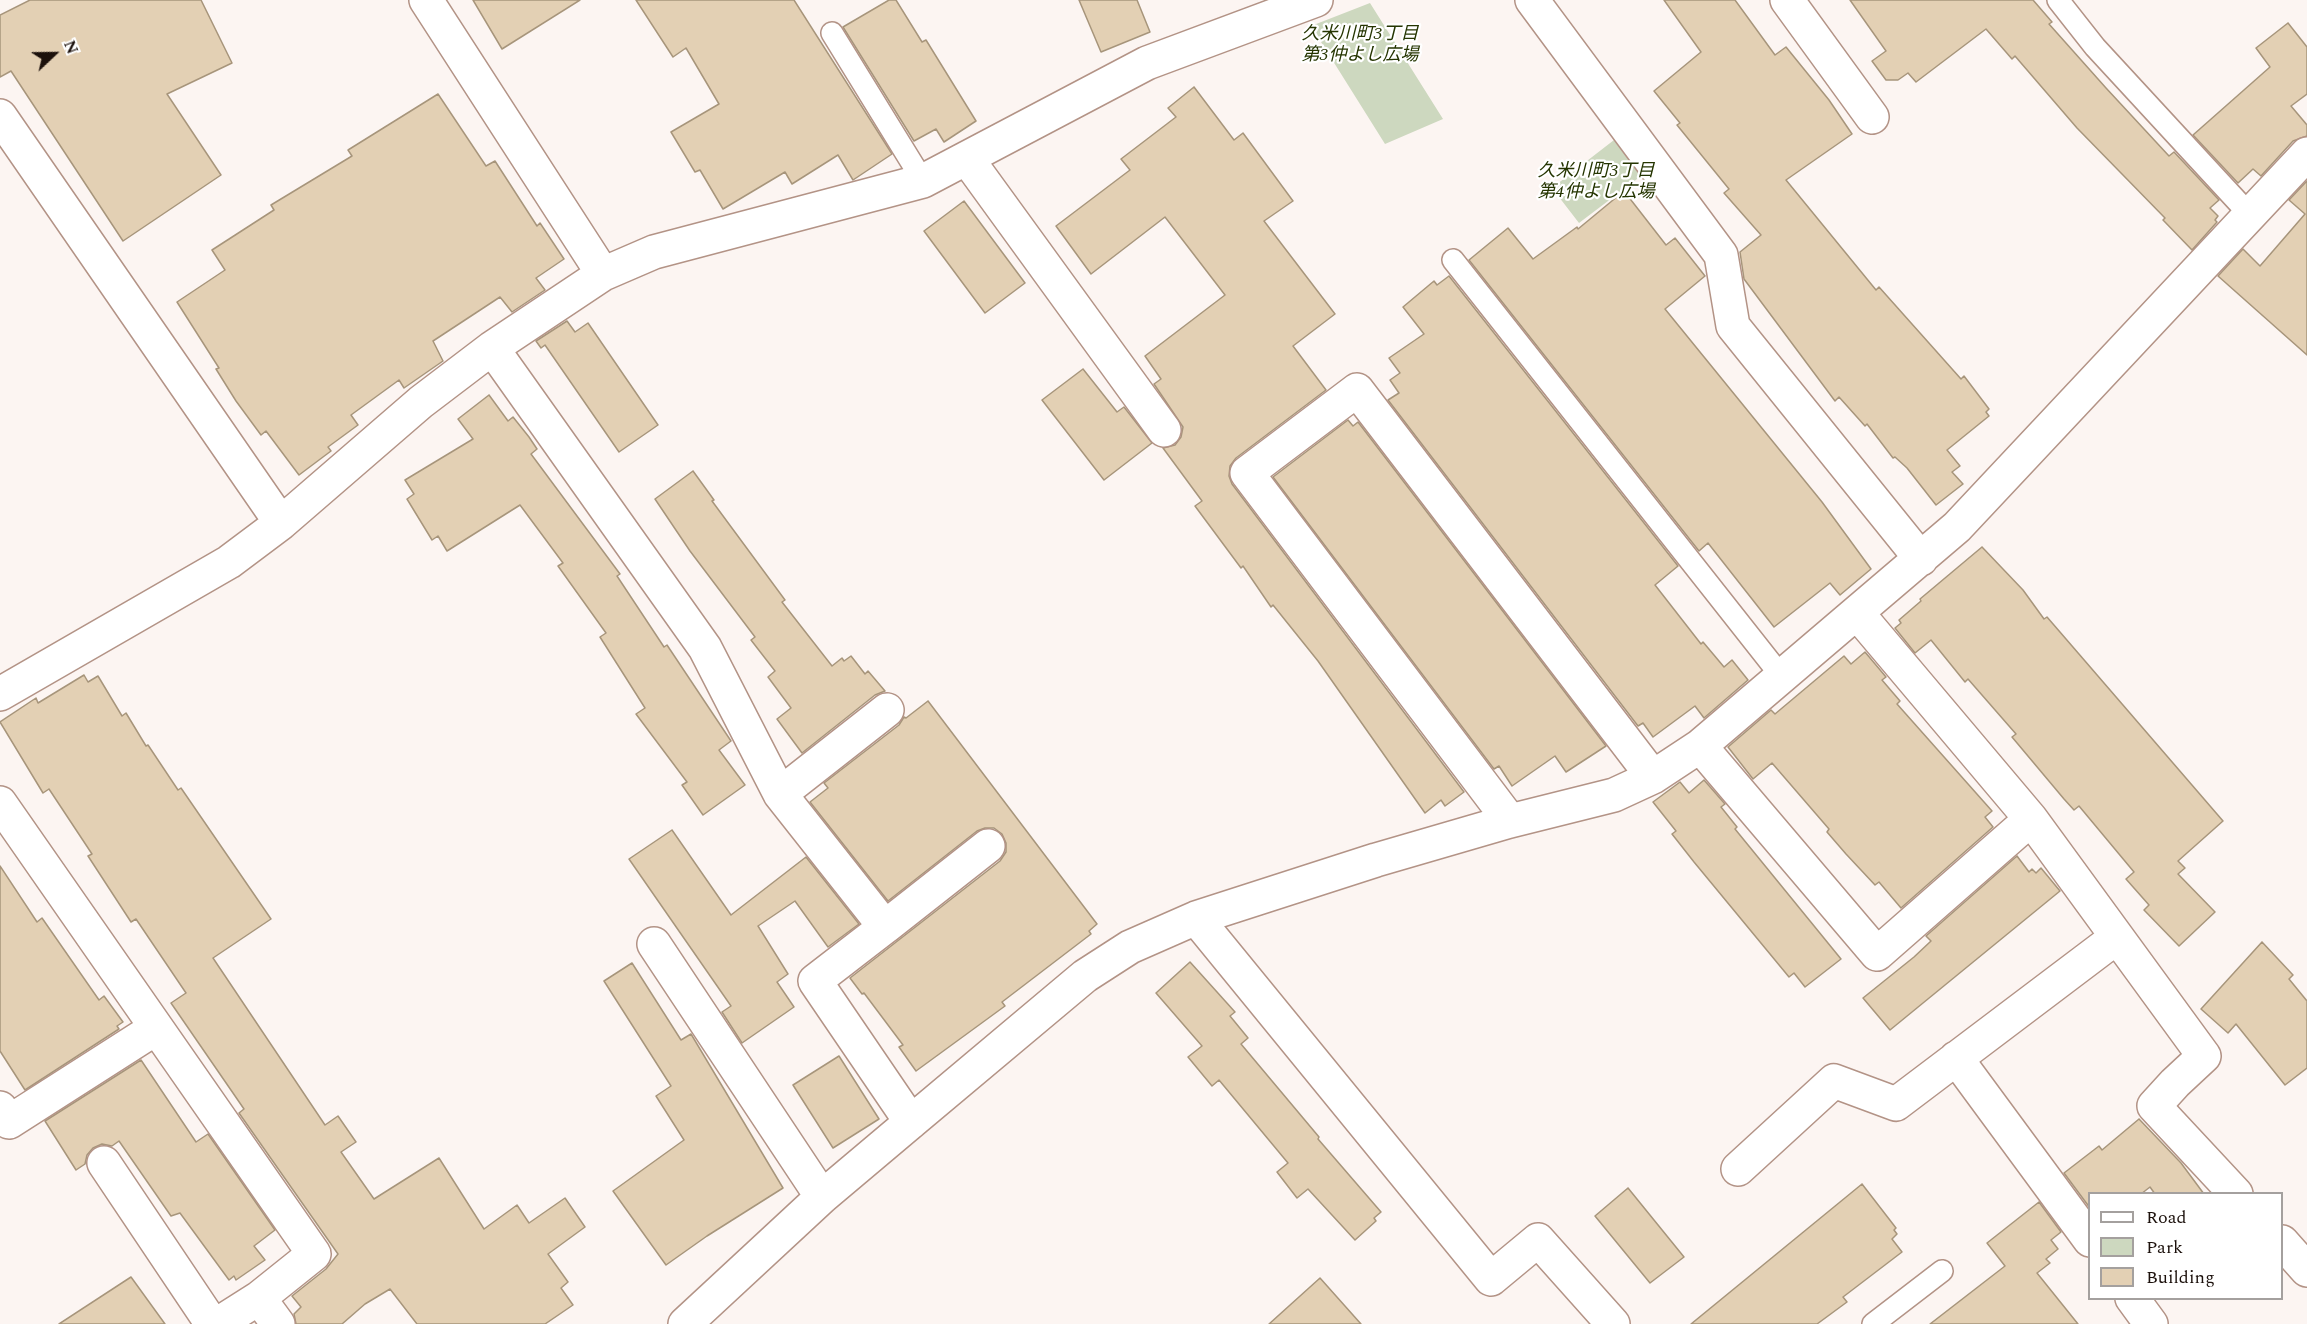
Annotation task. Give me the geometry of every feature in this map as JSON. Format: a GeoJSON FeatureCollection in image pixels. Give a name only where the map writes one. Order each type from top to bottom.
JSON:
{"type":"FeatureCollection","features":[{"type":"Feature","properties":{"kind":"street"},"geometry":{"type":"LineString","coordinates":[[426,0],[603,274]]}},
{"type":"Feature","properties":{"kind":"street"},"geometry":{"type":"LineString","coordinates":[[0,694],[229,562],[281,523],[420,402],[492,348],[603,274],[654,252],[923,181],[968,160],[1147,63],[1316,0]]}},
{"type":"Feature","properties":{"kind":"street"},"geometry":{"type":"LineString","coordinates":[[1532,0],[1720,255],[1733,326],[1921,559]]}},
{"type":"Feature","properties":{"kind":"street"},"geometry":{"type":"LineString","coordinates":[[1787,0],[1872,117]]}},
{"type":"Feature","properties":{"kind":"street"},"geometry":{"type":"LineString","coordinates":[[0,116],[281,523]]}},
{"type":"Feature","properties":{"kind":"street"},"geometry":{"type":"LineString","coordinates":[[685,1324],[822,1197],[910,1122],[1085,976],[1130,947],[1196,918],[1376,860],[1510,821],[1614,795],[1653,777],[1700,746],[1858,614],[1957,527],[2307,154]]}},
{"type":"Feature","properties":{"kind":"street"},"geometry":{"type":"LineString","coordinates":[[968,160],[1164,430]]}},
{"type":"Feature","properties":{"kind":"street"},"geometry":{"type":"LineString","coordinates":[[492,348],[705,648],[780,794],[885,927]]}},
{"type":"Feature","properties":{"kind":"street"},"geometry":{"type":"LineString","coordinates":[[1510,821],[1247,473],[1357,390],[1653,777]]}},
{"type":"Feature","properties":{"kind":"street"},"geometry":{"type":"LineString","coordinates":[[1858,614],[2031,819],[2204,1056],[2154,1106],[2234,1192]]}},
{"type":"Feature","properties":{"kind":"street"},"geometry":{"type":"LineString","coordinates":[[780,794],[887,710]]}},
{"type":"Feature","properties":{"kind":"street"},"geometry":{"type":"LineString","coordinates":[[1700,746],[1877,954],[2031,819]]}},
{"type":"Feature","properties":{"kind":"street"},"geometry":{"type":"LineString","coordinates":[[0,803],[314,1254],[259,1298],[218,1324]]}},
{"type":"Feature","properties":{"kind":"street"},"geometry":{"type":"LineString","coordinates":[[910,1122],[815,981],[988,846]]}},
{"type":"Feature","properties":{"kind":"street"},"geometry":{"type":"LineString","coordinates":[[1196,918],[1491,1278],[1538,1240],[1613,1324]]}},
{"type":"Feature","properties":{"kind":"street"},"geometry":{"type":"LineString","coordinates":[[1738,1169],[1834,1082],[1896,1104],[2117,937]]}},
{"type":"Feature","properties":{"kind":"street"},"geometry":{"type":"LineString","coordinates":[[654,944],[822,1197]]}},
{"type":"Feature","properties":{"kind":"street"},"geometry":{"type":"LineString","coordinates":[[0,1108],[9,1122],[156,1028]]}},
{"type":"Feature","properties":{"kind":"street"},"geometry":{"type":"LineString","coordinates":[[1956,1058],[2088,1237]]}},
{"type":"Feature","properties":{"kind":"street"},"geometry":{"type":"LineString","coordinates":[[104,1163],[212,1324]]}},
{"type":"Feature","properties":{"kind":"street"},"geometry":{"type":"LineString","coordinates":[[2283,1243],[2307,1270]]}},
{"type":"Feature","properties":{"kind":"street"},"geometry":{"type":"LineString","coordinates":[[259,1298],[278,1324]]}},
{"type":"Feature","properties":{"kind":"street"},"geometry":{"type":"LineString","coordinates":[[2134,1300],[2151,1324]]}},
{"type":"Feature","properties":{"kind":"lane"},"geometry":{"type":"LineString","coordinates":[[2058,0],[2095,47],[2250,215]]}},
{"type":"Feature","properties":{"kind":"lane"},"geometry":{"type":"LineString","coordinates":[[832,33],[923,181]]}},
{"type":"Feature","properties":{"kind":"lane"},"geometry":{"type":"LineString","coordinates":[[1452,260],[1782,677]]}},
{"type":"Feature","properties":{"kind":"lane"},"geometry":{"type":"LineString","coordinates":[[1873,1324],[1941,1271]]}},
{"type":"Feature","properties":{"kind":"green space","name":"久米川町3丁目 第3仲よし広場"},"geometry":{"type":"Polygon","coordinates":[[[1370,3],[1443,119],[1385,144],[1311,26],[1370,3]]]}},
{"type":"Feature","properties":{"kind":"green space","name":"久米川町3丁目 第4仲よし広場"},"geometry":{"type":"Polygon","coordinates":[[[1614,140],[1641,176],[1579,223],[1552,188],[1614,140]]]}},
{"type":"Feature","properties":{"kind":"building"},"geometry":{"type":"Polygon","coordinates":[[[30,0],[201,0],[232,63],[167,94],[221,175],[123,241],[11,71],[0,77],[0,15],[30,0]]]}},
{"type":"Feature","properties":{"kind":"building"},"geometry":{"type":"Polygon","coordinates":[[[473,0],[580,0],[502,49],[473,0]]]}},
{"type":"Feature","properties":{"kind":"building"},"geometry":{"type":"Polygon","coordinates":[[[636,0],[794,0],[892,154],[853,180],[838,155],[792,184],[785,172],[723,209],[700,170],[695,172],[671,132],[719,104],[686,48],[673,57],[636,0]]]}},
{"type":"Feature","properties":{"kind":"building"},"geometry":{"type":"Polygon","coordinates":[[[889,0],[896,0],[922,42],[926,40],[976,121],[944,142],[936,129],[914,141],[843,27],[889,0]]]}},
{"type":"Feature","properties":{"kind":"building"},"geometry":{"type":"Polygon","coordinates":[[[1079,0],[1137,0],[1150,32],[1101,52],[1079,0]]]}},
{"type":"Feature","properties":{"kind":"building"},"geometry":{"type":"Polygon","coordinates":[[[1664,0],[1735,0],[1775,55],[1786,47],[1829,100],[1852,134],[1786,180],[1876,290],[1879,287],[1961,379],[1964,376],[1989,409],[1986,412],[1989,416],[1947,450],[1960,466],[1952,472],[1963,484],[1936,505],[1907,468],[1895,457],[1893,458],[1867,424],[1865,426],[1839,397],[1835,401],[1744,279],[1740,252],[1761,235],[1724,193],[1729,189],[1677,125],[1680,123],[1654,91],[1701,52],[1664,0]]]}},
{"type":"Feature","properties":{"kind":"building"},"geometry":{"type":"Polygon","coordinates":[[[1850,0],[2033,0],[2052,22],[2049,24],[2169,156],[2174,152],[2219,200],[2210,208],[2218,216],[2215,220],[2217,222],[2192,250],[2163,220],[2165,218],[2077,128],[2015,56],[2012,59],[1986,29],[1916,82],[1908,73],[1898,80],[1886,80],[1872,61],[1886,51],[1850,0]]]}},
{"type":"Feature","properties":{"kind":"building"},"geometry":{"type":"Polygon","coordinates":[[[2288,23],[2307,47],[2307,94],[2291,106],[2307,125],[2307,136],[2293,141],[2261,176],[2253,169],[2238,183],[2193,135],[2270,67],[2256,48],[2288,23]]]}},
{"type":"Feature","properties":{"kind":"building"},"geometry":{"type":"Polygon","coordinates":[[[1194,87],[1234,140],[1243,133],[1293,201],[1264,221],[1335,314],[1293,346],[1326,390],[1236,458],[1230,466],[1229,476],[1232,484],[1464,792],[1445,806],[1441,800],[1425,813],[1318,661],[1273,605],[1271,607],[1243,566],[1241,568],[1195,506],[1202,501],[1163,448],[1175,445],[1181,437],[1183,427],[1154,384],[1161,379],[1145,356],[1225,295],[1165,217],[1091,274],[1056,226],[1130,170],[1121,159],[1176,117],[1168,108],[1194,87]]]}},
{"type":"Feature","properties":{"kind":"building"},"geometry":{"type":"Polygon","coordinates":[[[438,94],[486,166],[495,161],[537,226],[540,223],[564,259],[536,278],[545,290],[512,312],[500,297],[433,341],[443,361],[404,388],[399,380],[351,415],[358,425],[328,447],[331,451],[299,475],[266,431],[261,435],[236,401],[216,369],[219,368],[177,302],[225,270],[212,250],[274,210],[271,205],[352,156],[348,150],[438,94]]]}},
{"type":"Feature","properties":{"kind":"building"},"geometry":{"type":"Polygon","coordinates":[[[2307,181],[2307,355],[2218,276],[2243,249],[2260,266],[2305,214],[2289,200],[2307,181]]]}},
{"type":"Feature","properties":{"kind":"building"},"geometry":{"type":"Polygon","coordinates":[[[1624,191],[1666,245],[1675,238],[1705,276],[1665,309],[1822,502],[1871,569],[1840,595],[1830,583],[1774,627],[1708,543],[1699,551],[1469,260],[1508,228],[1533,259],[1577,227],[1578,229],[1624,191]]]}},
{"type":"Feature","properties":{"kind":"building"},"geometry":{"type":"Polygon","coordinates":[[[964,201],[1025,283],[985,313],[924,231],[964,201]]]}},
{"type":"Feature","properties":{"kind":"building"},"geometry":{"type":"Polygon","coordinates":[[[1449,276],[1678,566],[1655,585],[1701,644],[1703,642],[1724,667],[1732,660],[1748,680],[1704,718],[1695,706],[1653,737],[1643,723],[1638,726],[1388,400],[1399,393],[1390,380],[1400,373],[1389,358],[1424,334],[1403,307],[1434,281],[1437,285],[1449,276]]]}},
{"type":"Feature","properties":{"kind":"building"},"geometry":{"type":"Polygon","coordinates":[[[567,321],[575,332],[588,323],[658,425],[619,452],[545,345],[541,348],[536,341],[567,321]]]}},
{"type":"Feature","properties":{"kind":"building"},"geometry":{"type":"Polygon","coordinates":[[[1083,369],[1117,412],[1124,407],[1152,443],[1104,480],[1042,400],[1083,369]]]}},
{"type":"Feature","properties":{"kind":"building"},"geometry":{"type":"Polygon","coordinates":[[[489,395],[508,421],[513,417],[529,437],[537,449],[531,454],[620,574],[617,576],[664,647],[667,645],[731,741],[719,750],[745,785],[703,815],[682,785],[687,782],[636,714],[645,708],[600,637],[606,633],[558,566],[563,563],[520,505],[447,551],[438,536],[432,540],[407,499],[414,494],[405,480],[473,439],[458,419],[489,395]]]}},
{"type":"Feature","properties":{"kind":"building"},"geometry":{"type":"Polygon","coordinates":[[[1348,420],[1353,426],[1358,422],[1606,746],[1566,772],[1555,756],[1512,786],[1499,766],[1494,769],[1273,477],[1348,420]]]}},
{"type":"Feature","properties":{"kind":"building"},"geometry":{"type":"Polygon","coordinates":[[[693,471],[714,500],[712,501],[785,600],[782,602],[832,666],[842,658],[844,661],[851,656],[865,674],[868,671],[885,691],[875,695],[802,753],[777,719],[791,708],[768,677],[775,671],[751,640],[755,637],[690,551],[655,499],[693,471]]]}},
{"type":"Feature","properties":{"kind":"building"},"geometry":{"type":"Polygon","coordinates":[[[1982,547],[2023,590],[2044,619],[2047,617],[2223,821],[2178,861],[2185,868],[2178,874],[2215,912],[2179,946],[2144,910],[2149,905],[2126,879],[2134,872],[2079,806],[2074,810],[2064,799],[2012,737],[2016,734],[1968,679],[1965,682],[1931,640],[1915,653],[1895,628],[1901,623],[1899,620],[1921,601],[1920,599],[1982,547]]]}},
{"type":"Feature","properties":{"kind":"building"},"geometry":{"type":"Polygon","coordinates":[[[1865,652],[1886,677],[1882,680],[1900,701],[1897,704],[1992,811],[1985,817],[1993,827],[1901,908],[1879,882],[1875,885],[1846,854],[1827,832],[1829,829],[1772,763],[1753,779],[1728,747],[1771,710],[1775,714],[1844,656],[1851,664],[1865,652]]]}},
{"type":"Feature","properties":{"kind":"building"},"geometry":{"type":"Polygon","coordinates":[[[84,675],[88,682],[98,676],[122,716],[126,713],[146,746],[148,745],[178,790],[181,788],[271,919],[213,958],[325,1125],[338,1116],[356,1142],[341,1152],[374,1199],[439,1158],[484,1229],[517,1205],[529,1223],[565,1198],[585,1227],[548,1254],[568,1282],[561,1288],[573,1305],[545,1324],[417,1324],[390,1289],[365,1304],[342,1324],[296,1324],[294,1314],[301,1307],[292,1296],[326,1269],[338,1254],[239,1113],[244,1109],[171,1003],[186,993],[136,919],[131,922],[88,856],[92,854],[49,789],[43,793],[0,722],[36,698],[38,703],[84,675]]]}},
{"type":"Feature","properties":{"kind":"building"},"geometry":{"type":"Polygon","coordinates":[[[928,701],[1097,924],[1089,931],[1091,934],[1002,1002],[1005,1006],[916,1071],[899,1047],[903,1045],[850,978],[1000,861],[1006,852],[1006,843],[1002,834],[994,828],[977,831],[888,901],[810,802],[828,788],[824,783],[899,725],[904,717],[906,718],[928,701]]]}},
{"type":"Feature","properties":{"kind":"building"},"geometry":{"type":"Polygon","coordinates":[[[1704,780],[1725,804],[1721,807],[1737,827],[1735,829],[1841,959],[1805,987],[1794,973],[1789,977],[1694,862],[1672,834],[1676,831],[1653,802],[1680,782],[1689,793],[1704,780]]]}},
{"type":"Feature","properties":{"kind":"building"},"geometry":{"type":"Polygon","coordinates":[[[672,830],[731,915],[806,857],[859,924],[828,947],[795,901],[758,926],[788,974],[777,982],[794,1007],[742,1043],[722,1012],[731,1006],[629,859],[672,830]]]}},
{"type":"Feature","properties":{"kind":"building"},"geometry":{"type":"Polygon","coordinates":[[[2017,856],[2029,872],[2032,869],[2036,873],[2041,868],[2060,891],[1890,1030],[1863,998],[1914,957],[1931,941],[1926,936],[2017,856]]]}},
{"type":"Feature","properties":{"kind":"building"},"geometry":{"type":"Polygon","coordinates":[[[0,866],[37,922],[42,918],[99,1000],[104,996],[123,1022],[117,1026],[119,1029],[25,1090],[0,1051],[0,866]]]}},
{"type":"Feature","properties":{"kind":"building"},"geometry":{"type":"Polygon","coordinates":[[[2262,942],[2293,975],[2289,979],[2307,1001],[2307,1068],[2285,1085],[2236,1024],[2228,1033],[2201,1009],[2262,942]]]}},
{"type":"Feature","properties":{"kind":"building"},"geometry":{"type":"Polygon","coordinates":[[[1190,962],[1235,1012],[1230,1016],[1248,1038],[1241,1044],[1381,1212],[1374,1218],[1376,1221],[1355,1240],[1308,1189],[1297,1198],[1277,1172],[1288,1163],[1219,1080],[1212,1086],[1188,1057],[1202,1046],[1156,993],[1190,962]]]}},
{"type":"Feature","properties":{"kind":"building"},"geometry":{"type":"Polygon","coordinates":[[[632,963],[681,1040],[691,1034],[783,1188],[666,1265],[613,1191],[684,1140],[656,1096],[671,1086],[604,981],[632,963]]]}},
{"type":"Feature","properties":{"kind":"building"},"geometry":{"type":"Polygon","coordinates":[[[839,1056],[879,1119],[833,1148],[793,1085],[839,1056]]]}},
{"type":"Feature","properties":{"kind":"building"},"geometry":{"type":"Polygon","coordinates":[[[141,1060],[196,1142],[208,1134],[275,1230],[254,1246],[265,1260],[236,1280],[234,1276],[229,1280],[180,1213],[171,1216],[119,1141],[112,1146],[102,1144],[93,1148],[87,1155],[85,1164],[76,1170],[45,1121],[141,1060]]]}},
{"type":"Feature","properties":{"kind":"building"},"geometry":{"type":"Polygon","coordinates":[[[2139,1119],[2181,1163],[2203,1192],[2154,1192],[2150,1187],[2144,1192],[2088,1192],[2088,1205],[2064,1173],[2099,1146],[2102,1150],[2139,1119]]]}},
{"type":"Feature","properties":{"kind":"building"},"geometry":{"type":"Polygon","coordinates":[[[1862,1184],[1896,1228],[1894,1230],[1897,1234],[1892,1239],[1902,1252],[1843,1297],[1847,1302],[1817,1324],[1691,1324],[1862,1184]]]}},
{"type":"Feature","properties":{"kind":"building"},"geometry":{"type":"Polygon","coordinates":[[[1628,1188],[1684,1257],[1650,1283],[1595,1216],[1628,1188]]]}},
{"type":"Feature","properties":{"kind":"building"},"geometry":{"type":"Polygon","coordinates":[[[2039,1202],[2061,1232],[2051,1240],[2058,1249],[2046,1259],[2050,1263],[2037,1273],[2078,1324],[1930,1324],[2005,1266],[1987,1243],[2039,1202]]]}},
{"type":"Feature","properties":{"kind":"building"},"geometry":{"type":"Polygon","coordinates":[[[131,1277],[165,1324],[59,1324],[131,1277]]]}},
{"type":"Feature","properties":{"kind":"building"},"geometry":{"type":"Polygon","coordinates":[[[1320,1278],[1361,1324],[1269,1324],[1320,1278]]]}}]}
